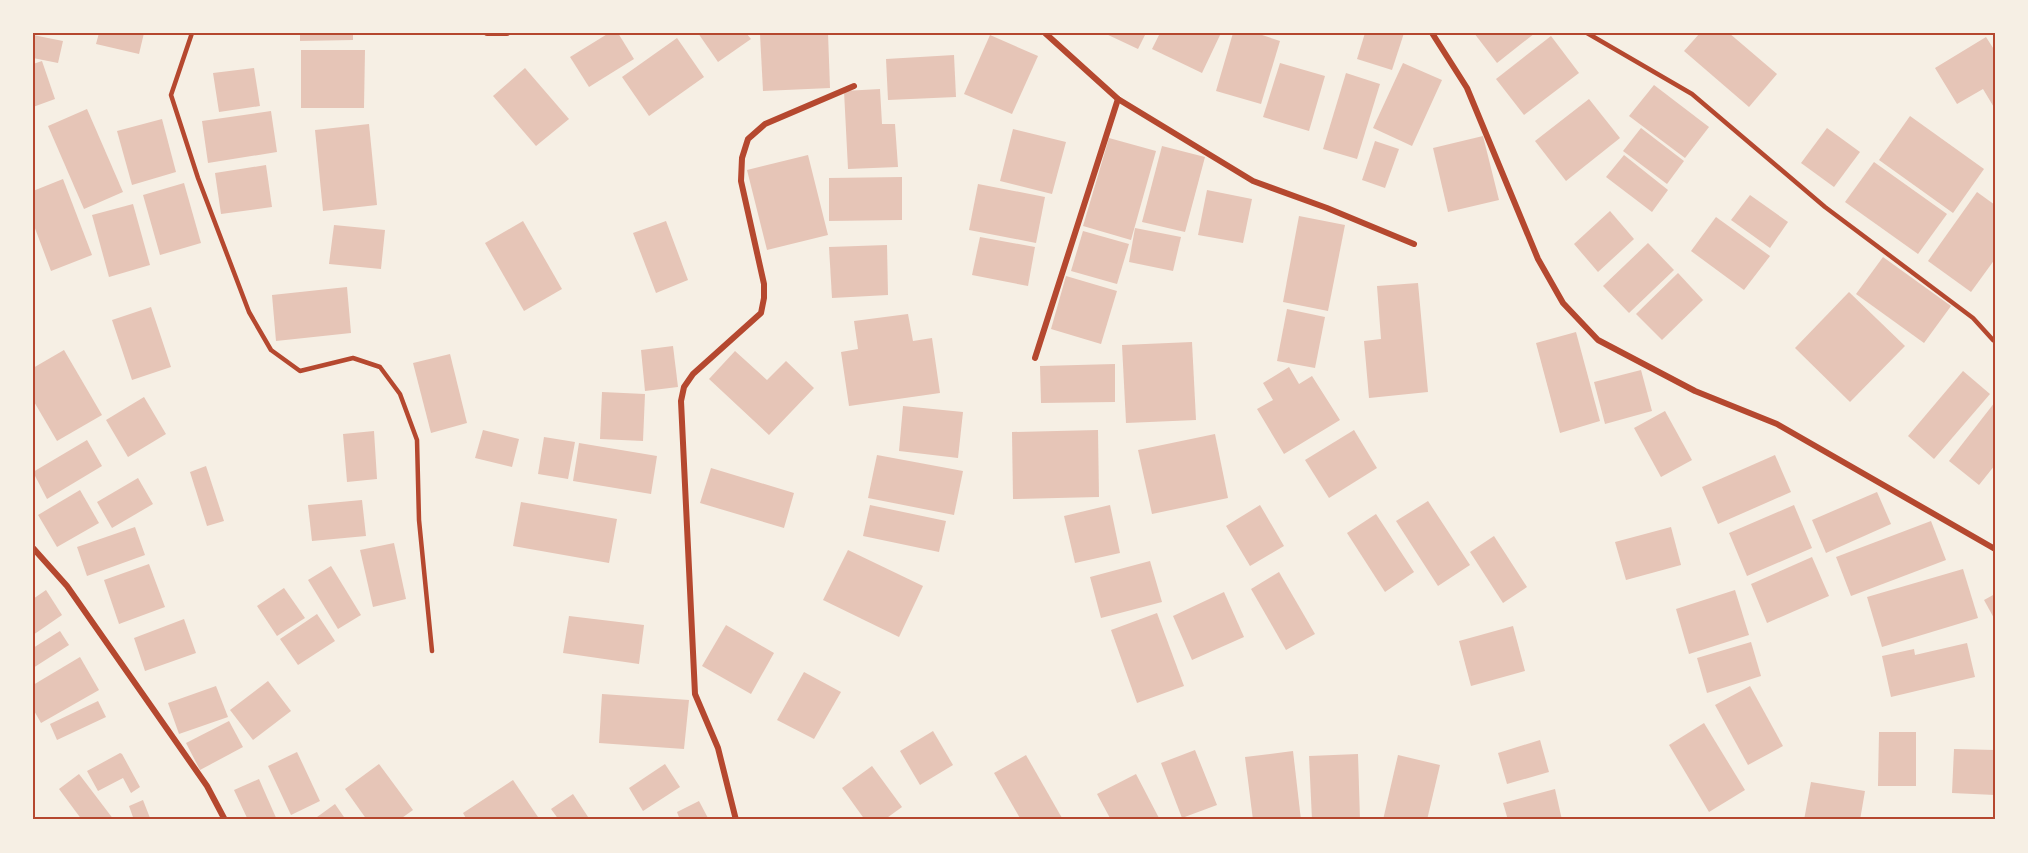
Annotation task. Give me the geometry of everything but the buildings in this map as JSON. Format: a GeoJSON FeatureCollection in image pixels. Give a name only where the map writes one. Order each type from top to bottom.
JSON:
{"type":"FeatureCollection","features":[{"type":"Feature","properties":{"kind":"street"},"geometry":{"type":"LineString","coordinates":[[487,33],[507,33]]}},
{"type":"Feature","properties":{"kind":"street"},"geometry":{"type":"LineString","coordinates":[[1045,33],[1118,99],[1253,181],[1327,208],[1414,244]]}},
{"type":"Feature","properties":{"kind":"street"},"geometry":{"type":"LineString","coordinates":[[1432,33],[1467,88],[1538,259],[1563,303],[1598,340],[1695,391],[1777,424],[1995,549]]}},
{"type":"Feature","properties":{"kind":"street"},"geometry":{"type":"LineString","coordinates":[[736,820],[718,748],[695,694],[681,401],[684,387],[693,374],[761,313],[764,284],[741,181],[742,158],[748,140],[765,124],[854,86]]}},
{"type":"Feature","properties":{"kind":"street"},"geometry":{"type":"LineString","coordinates":[[1035,358],[1118,99]]}},
{"type":"Feature","properties":{"kind":"street"},"geometry":{"type":"LineString","coordinates":[[33,548],[74,595],[207,786],[225,820]]}},
{"type":"Feature","properties":{"kind":"lane"},"geometry":{"type":"LineString","coordinates":[[192,33],[171,95],[198,178],[249,312],[271,350],[300,371],[353,358],[380,367],[400,394],[417,440],[419,520],[432,651]]}},
{"type":"Feature","properties":{"kind":"lane"},"geometry":{"type":"LineString","coordinates":[[1587,33],[1692,94],[1825,207],[1973,318],[1994,339]]}}]}
